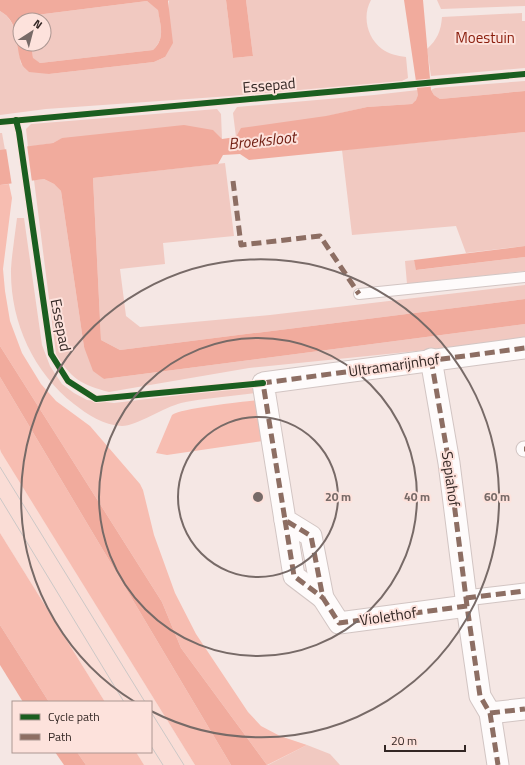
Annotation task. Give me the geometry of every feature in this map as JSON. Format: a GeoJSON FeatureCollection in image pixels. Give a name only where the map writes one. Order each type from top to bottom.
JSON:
{"type":"FeatureCollection","features":[{"type":"Feature","properties":{"kind":"street","name":"Ultramarijnhof"},"geometry":{"type":"LineString","coordinates":[[263,383],[431,359],[525,348]]}},
{"type":"Feature","properties":{"kind":"street","name":"Sepiahof"},"geometry":{"type":"LineString","coordinates":[[431,359],[449,463],[466,602],[480,696],[490,713],[498,765]]}},
{"type":"Feature","properties":{"kind":"street","name":"Violethof"},"geometry":{"type":"LineString","coordinates":[[263,383],[285,520],[311,536],[323,598],[339,623],[466,602]]}},
{"type":"Feature","properties":{"kind":"street"},"geometry":{"type":"LineString","coordinates":[[466,602],[525,591]]}},
{"type":"Feature","properties":{"kind":"street"},"geometry":{"type":"LineString","coordinates":[[490,713],[525,709]]}},
{"type":"Feature","properties":{"kind":"lane"},"geometry":{"type":"LineString","coordinates":[[359,294],[525,277]]}},
{"type":"Feature","properties":{"kind":"shaded area"},"geometry":{"type":"Polygon","coordinates":[[[9,184],[12,198],[3,269],[10,321],[22,353],[41,384],[56,401],[90,426],[140,484],[143,490],[154,535],[175,593],[196,634],[248,712],[261,726],[280,736],[307,745],[267,765],[181,648],[162,602],[0,346],[0,185],[9,184]]]}},
{"type":"Feature","properties":{"kind":"shaded area"},"geometry":{"type":"Polygon","coordinates":[[[0,377],[231,765],[195,765],[1,452],[0,377]]]}},
{"type":"Feature","properties":{"kind":"shaded area"},"geometry":{"type":"Polygon","coordinates":[[[258,400],[263,441],[167,455],[156,453],[172,415],[187,410],[258,400]]]}},
{"type":"Feature","properties":{"kind":"shaded area"},"geometry":{"type":"Polygon","coordinates":[[[0,449],[195,765],[144,765],[137,753],[152,753],[152,701],[104,701],[0,533],[0,449]]]}},
{"type":"Feature","properties":{"kind":"shaded area"},"geometry":{"type":"Polygon","coordinates":[[[0,533],[104,701],[48,701],[0,625],[0,533]]]}},
{"type":"Feature","properties":{"kind":"shaded area"},"geometry":{"type":"Polygon","coordinates":[[[78,753],[137,753],[144,765],[86,765],[78,753]]]}},
{"type":"Feature","properties":{"kind":"green space"},"geometry":{"type":"Polygon","coordinates":[[[169,0],[226,0],[233,58],[253,56],[246,0],[371,0],[367,13],[370,33],[382,49],[399,56],[406,57],[408,78],[402,81],[231,96],[46,109],[0,115],[0,11],[6,15],[12,24],[12,52],[19,52],[21,64],[49,74],[154,62],[165,57],[169,0]]]}},
{"type":"Feature","properties":{"kind":"green space"},"geometry":{"type":"Polygon","coordinates":[[[437,0],[525,0],[525,6],[441,9],[437,0]]]}},
{"type":"Feature","properties":{"kind":"green space"},"geometry":{"type":"Polygon","coordinates":[[[147,1],[158,9],[161,36],[153,50],[40,63],[33,59],[32,52],[52,52],[52,13],[147,1]]]}},
{"type":"Feature","properties":{"kind":"green space","name":"Moestuin"},"geometry":{"type":"Polygon","coordinates":[[[522,13],[522,21],[525,21],[525,68],[431,76],[427,49],[438,35],[442,17],[522,13]]]}},
{"type":"Feature","properties":{"kind":"green space"},"geometry":{"type":"Polygon","coordinates":[[[525,81],[525,91],[440,99],[434,95],[431,90],[435,88],[525,81]]]}},
{"type":"Feature","properties":{"kind":"green space"},"geometry":{"type":"Polygon","coordinates":[[[418,90],[417,98],[412,104],[367,107],[236,137],[233,113],[237,107],[418,90]]]}},
{"type":"Feature","properties":{"kind":"green space"},"geometry":{"type":"Polygon","coordinates":[[[217,109],[221,114],[222,139],[63,138],[53,143],[28,147],[26,129],[31,124],[217,109]]]}},
{"type":"Feature","properties":{"kind":"green space"},"geometry":{"type":"Polygon","coordinates":[[[525,132],[525,246],[466,253],[456,226],[352,235],[342,150],[525,132]]]}},
{"type":"Feature","properties":{"kind":"green space"},"geometry":{"type":"Polygon","coordinates":[[[0,133],[2,133],[5,150],[0,150],[0,133]]]}},
{"type":"Feature","properties":{"kind":"green space"},"geometry":{"type":"Polygon","coordinates":[[[225,163],[234,236],[163,243],[165,264],[120,269],[126,316],[140,327],[270,315],[525,285],[525,299],[120,350],[101,340],[93,178],[225,163]]]}},
{"type":"Feature","properties":{"kind":"green space"},"geometry":{"type":"Polygon","coordinates":[[[44,179],[54,184],[61,191],[84,347],[104,379],[525,324],[525,338],[417,351],[249,368],[109,392],[84,383],[72,375],[56,354],[34,180],[44,179]]]}},
{"type":"Feature","properties":{"kind":"green space"},"geometry":{"type":"Polygon","coordinates":[[[17,218],[24,218],[42,345],[50,366],[62,384],[74,393],[87,400],[114,403],[255,386],[256,393],[181,403],[143,420],[122,426],[102,422],[79,408],[59,391],[47,377],[27,344],[20,326],[15,308],[11,269],[17,218]]]}},
{"type":"Feature","properties":{"kind":"green space"},"geometry":{"type":"Polygon","coordinates":[[[525,257],[525,271],[407,284],[405,261],[414,260],[417,270],[525,257]]]}},
{"type":"Feature","properties":{"kind":"green space"},"geometry":{"type":"Polygon","coordinates":[[[307,745],[330,754],[340,765],[268,765],[307,745]]]}},
{"type":"Feature","properties":{"kind":"water"},"geometry":{"type":"Polygon","coordinates":[[[0,0],[169,0],[173,43],[165,57],[154,62],[49,74],[29,72],[23,66],[19,52],[32,52],[33,58],[40,63],[153,50],[160,41],[161,36],[158,10],[147,1],[52,13],[12,12],[12,23],[0,11],[0,0]]]}},
{"type":"Feature","properties":{"kind":"water"},"geometry":{"type":"Polygon","coordinates":[[[226,0],[246,0],[253,56],[233,58],[226,0]]]}},
{"type":"Feature","properties":{"kind":"water","name":"Broeksloot"},"geometry":{"type":"Polygon","coordinates":[[[404,0],[423,0],[431,90],[434,95],[440,99],[525,91],[525,132],[249,160],[240,154],[223,155],[218,164],[93,178],[101,340],[120,350],[525,299],[525,324],[104,379],[93,371],[84,347],[61,191],[54,184],[44,179],[0,185],[0,150],[53,143],[62,138],[184,125],[213,130],[222,139],[236,137],[241,128],[326,116],[367,107],[412,104],[418,95],[404,0]]]}},
{"type":"Feature","properties":{"kind":"water"},"geometry":{"type":"Polygon","coordinates":[[[525,246],[525,257],[416,270],[414,260],[525,246]]]}},
{"type":"Feature","properties":{"kind":"water"},"geometry":{"type":"Polygon","coordinates":[[[0,346],[162,602],[181,648],[267,765],[231,765],[0,377],[0,346]]]}},
{"type":"Feature","properties":{"kind":"water"},"geometry":{"type":"Polygon","coordinates":[[[0,625],[48,701],[22,701],[0,665],[0,625]]]}},
{"type":"Feature","properties":{"kind":"water"},"geometry":{"type":"Polygon","coordinates":[[[56,753],[78,753],[86,765],[64,765],[56,753]]]}},
{"type":"Feature","properties":{"kind":"pier"},"geometry":{"type":"Polygon","coordinates":[[[27,145],[32,182],[12,186],[6,148],[27,145]]]}},
{"type":"Feature","properties":{"kind":"tram line"},"geometry":{"type":"LineString","coordinates":[[0,467],[144,701]]}},
{"type":"Feature","properties":{"kind":"tram line"},"geometry":{"type":"LineString","coordinates":[[0,498],[123,701]]}},
{"type":"Feature","properties":{"kind":"tram line"},"geometry":{"type":"LineString","coordinates":[[152,714],[184,765]]}},
{"type":"Feature","properties":{"kind":"tram line"},"geometry":{"type":"LineString","coordinates":[[152,748],[163,765]]}},
{"type":"Feature","properties":{"kind":"marked path"},"geometry":{"type":"LineString","coordinates":[[233,181],[241,245],[320,236],[359,294]]}},
{"type":"Feature","properties":{"kind":"marked path"},"geometry":{"type":"LineString","coordinates":[[467,606],[339,623],[323,598],[311,536],[285,520],[263,383],[525,348]]}},
{"type":"Feature","properties":{"kind":"marked path"},"geometry":{"type":"LineString","coordinates":[[431,359],[449,463],[480,696],[490,713],[498,765]]}},
{"type":"Feature","properties":{"kind":"marked path"},"geometry":{"type":"LineString","coordinates":[[285,520],[294,576],[323,598]]}},
{"type":"Feature","properties":{"kind":"marked path"},"geometry":{"type":"LineString","coordinates":[[466,598],[525,591]]}},
{"type":"Feature","properties":{"kind":"marked path"},"geometry":{"type":"LineString","coordinates":[[490,713],[525,709]]}},
{"type":"Feature","properties":{"kind":"cycle path","name":"Essepad"},"geometry":{"type":"LineString","coordinates":[[0,122],[525,74]]}},
{"type":"Feature","properties":{"kind":"cycle path","name":"Essepad"},"geometry":{"type":"LineString","coordinates":[[16,120],[51,354],[68,381],[96,399],[263,383]]}}]}
